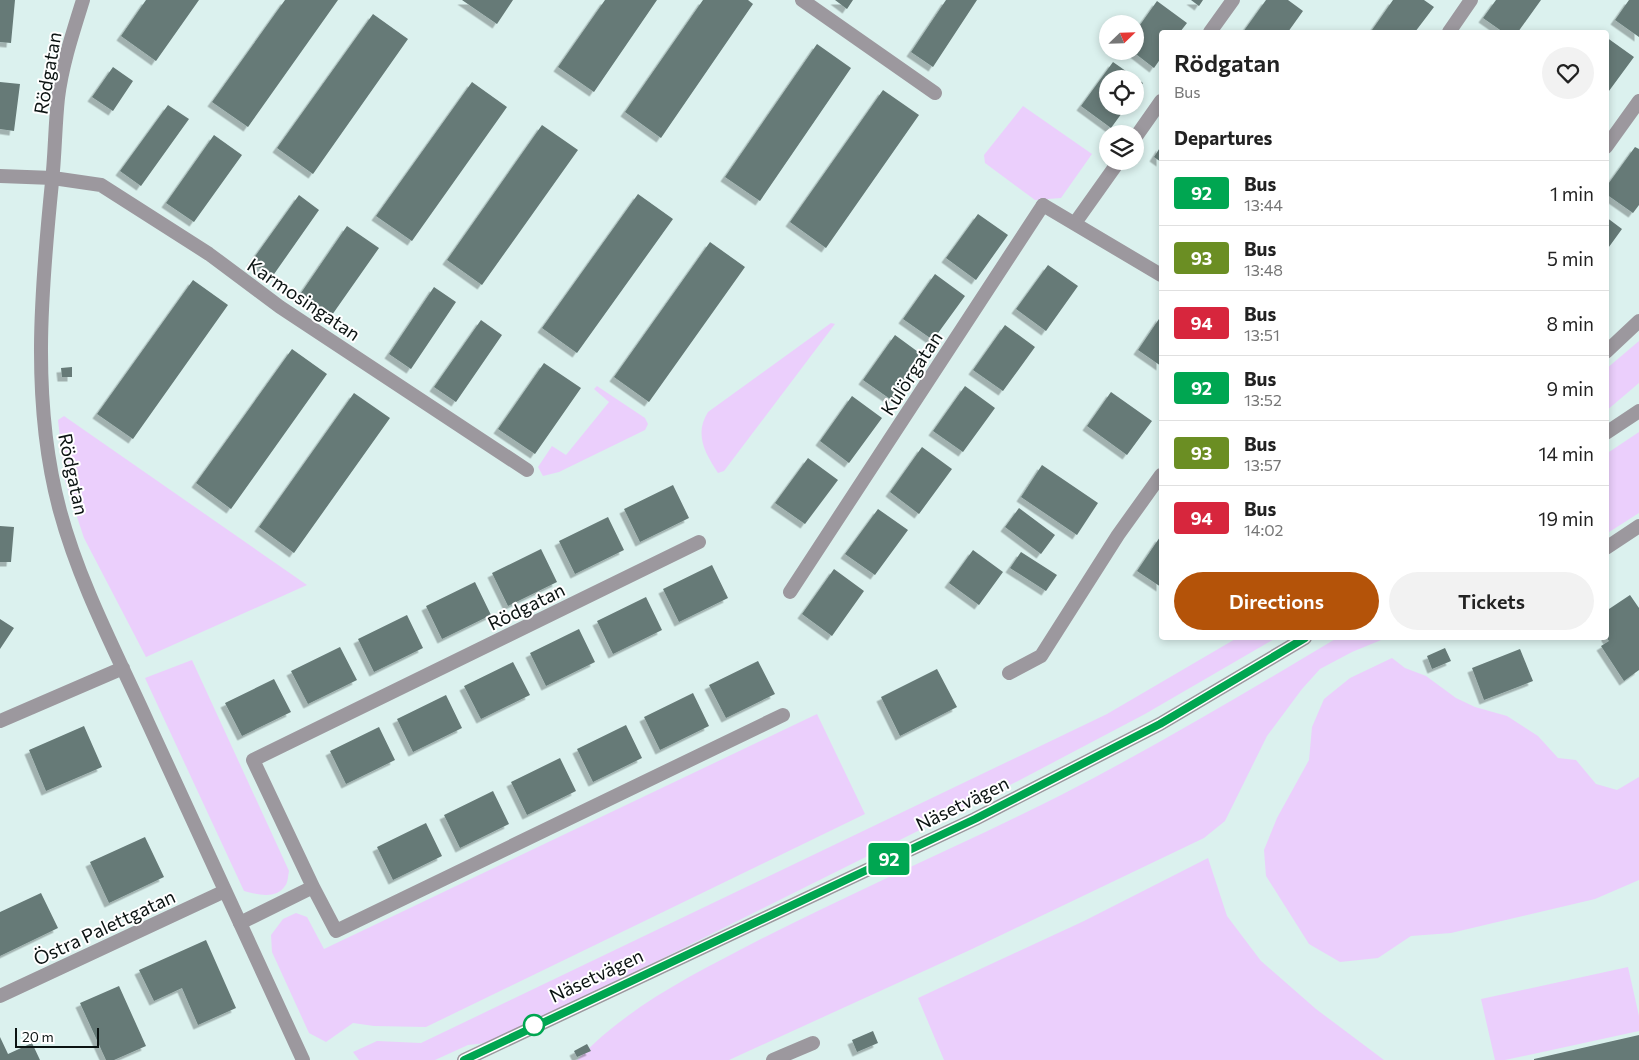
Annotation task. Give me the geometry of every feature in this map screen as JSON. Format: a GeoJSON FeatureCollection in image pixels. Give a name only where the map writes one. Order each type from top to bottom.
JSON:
{"type":"FeatureCollection","features":[{"type":"Feature","properties":{"kind":"street","name":"Rödgatan"},"geometry":{"type":"LineString","coordinates":[[83,0],[70,39],[59,95],[53,178],[44,257],[41,343],[42,393],[48,455],[60,511],[78,564],[123,668],[304,1060]]}},
{"type":"Feature","properties":{"kind":"street"},"geometry":{"type":"LineString","coordinates":[[802,0],[935,93]]}},
{"type":"Feature","properties":{"kind":"street"},"geometry":{"type":"LineString","coordinates":[[1211,30],[1233,0]]}},
{"type":"Feature","properties":{"kind":"street"},"geometry":{"type":"LineString","coordinates":[[1450,30],[1471,0]]}},
{"type":"Feature","properties":{"kind":"street"},"geometry":{"type":"LineString","coordinates":[[1609,143],[1639,101]]}},
{"type":"Feature","properties":{"kind":"street"},"geometry":{"type":"LineString","coordinates":[[1144,125],[1159,104]]}},
{"type":"Feature","properties":{"kind":"street"},"geometry":{"type":"LineString","coordinates":[[1075,223],[1113,170]]}},
{"type":"Feature","properties":{"kind":"street","name":"Karmosingatan"},"geometry":{"type":"LineString","coordinates":[[0,176],[53,178],[101,185],[209,254],[280,307],[527,470]]}},
{"type":"Feature","properties":{"kind":"street","name":"Kulörgatan"},"geometry":{"type":"LineString","coordinates":[[790,592],[1043,205],[1159,274]]}},
{"type":"Feature","properties":{"kind":"street"},"geometry":{"type":"LineString","coordinates":[[1609,349],[1639,321]]}},
{"type":"Feature","properties":{"kind":"street"},"geometry":{"type":"LineString","coordinates":[[1609,431],[1639,411]]}},
{"type":"Feature","properties":{"kind":"street"},"geometry":{"type":"LineString","coordinates":[[1009,673],[1041,656],[1118,536],[1159,478]]}},
{"type":"Feature","properties":{"kind":"street"},"geometry":{"type":"LineString","coordinates":[[1609,546],[1639,526]]}},
{"type":"Feature","properties":{"kind":"street","name":"Rödgatan"},"geometry":{"type":"LineString","coordinates":[[699,542],[253,760],[313,887],[336,931],[783,715]]}},
{"type":"Feature","properties":{"kind":"street","name":"Näsetvägen"},"geometry":{"type":"LineString","coordinates":[[464,1060],[975,819],[1160,724],[1302,640]]}},
{"type":"Feature","properties":{"kind":"street"},"geometry":{"type":"LineString","coordinates":[[0,721],[123,668]]}},
{"type":"Feature","properties":{"kind":"street"},"geometry":{"type":"LineString","coordinates":[[240,923],[313,887]]}},
{"type":"Feature","properties":{"kind":"street","name":"Östra Palettgatan"},"geometry":{"type":"LineString","coordinates":[[0,996],[225,891]]}},
{"type":"Feature","properties":{"kind":"street"},"geometry":{"type":"LineString","coordinates":[[773,1060],[813,1043]]}},
{"type":"Feature","properties":{"kind":"shaded area"},"geometry":{"type":"Polygon","coordinates":[[[1023,106],[1092,154],[1061,198],[1035,200],[985,163],[984,155],[1023,106]]]}},
{"type":"Feature","properties":{"kind":"shaded area"},"geometry":{"type":"Polygon","coordinates":[[[831,323],[835,324],[724,471],[718,473],[705,451],[703,443],[702,428],[708,412],[831,323]]]}},
{"type":"Feature","properties":{"kind":"shaded area"},"geometry":{"type":"Polygon","coordinates":[[[1639,341],[1639,383],[1609,408],[1609,366],[1639,341]]]}},
{"type":"Feature","properties":{"kind":"shaded area"},"geometry":{"type":"Polygon","coordinates":[[[597,386],[645,418],[648,424],[645,430],[559,472],[543,476],[538,467],[552,446],[566,455],[609,402],[594,389],[597,386]]]}},
{"type":"Feature","properties":{"kind":"shaded area"},"geometry":{"type":"Polygon","coordinates":[[[64,416],[307,585],[146,657],[84,538],[65,481],[58,420],[64,416]]]}},
{"type":"Feature","properties":{"kind":"shaded area"},"geometry":{"type":"Polygon","coordinates":[[[1639,432],[1639,513],[1609,532],[1609,452],[1639,432]]]}},
{"type":"Feature","properties":{"kind":"shaded area"},"geometry":{"type":"Polygon","coordinates":[[[1234,640],[1273,640],[1145,714],[1018,781],[495,1042],[468,1045],[435,1060],[359,1060],[353,1052],[377,1041],[421,1043],[1107,714],[1234,640]]]}},
{"type":"Feature","properties":{"kind":"shaded area"},"geometry":{"type":"Polygon","coordinates":[[[1334,640],[1381,640],[1352,652],[1320,669],[1302,689],[1267,736],[1225,821],[1204,838],[970,950],[729,1060],[577,1060],[618,1023],[663,992],[686,979],[797,921],[1063,794],[1167,738],[1334,640]]]}},
{"type":"Feature","properties":{"kind":"shaded area"},"geometry":{"type":"Polygon","coordinates":[[[1392,658],[1405,668],[1426,676],[1456,698],[1475,707],[1507,716],[1538,736],[1558,758],[1576,760],[1596,784],[1617,790],[1639,777],[1639,880],[1595,899],[1451,933],[1411,936],[1378,958],[1340,962],[1309,944],[1266,876],[1264,850],[1277,818],[1309,760],[1312,727],[1324,699],[1350,678],[1392,658]]]}},
{"type":"Feature","properties":{"kind":"shaded area"},"geometry":{"type":"Polygon","coordinates":[[[192,660],[289,871],[286,885],[271,895],[244,891],[145,678],[192,660]]]}},
{"type":"Feature","properties":{"kind":"shaded area"},"geometry":{"type":"Polygon","coordinates":[[[817,714],[865,814],[426,1027],[374,1026],[353,1023],[326,1042],[309,1033],[272,952],[271,935],[283,919],[296,913],[307,917],[324,949],[817,714]]]}},
{"type":"Feature","properties":{"kind":"shaded area"},"geometry":{"type":"Polygon","coordinates":[[[1208,858],[1227,916],[1261,961],[1316,1009],[1384,1060],[944,1060],[918,998],[1084,921],[1208,858]]]}},
{"type":"Feature","properties":{"kind":"shaded area"},"geometry":{"type":"Polygon","coordinates":[[[1628,967],[1639,1016],[1639,1031],[1505,1060],[1495,1060],[1481,999],[1628,967]]]}},
{"type":"Feature","properties":{"kind":"building"},"geometry":{"type":"Polygon","coordinates":[[[0,0],[15,0],[11,43],[0,42],[0,0]]]}},
{"type":"Feature","properties":{"kind":"building"},"geometry":{"type":"Polygon","coordinates":[[[146,0],[199,0],[156,61],[121,36],[146,0]]]}},
{"type":"Feature","properties":{"kind":"building"},"geometry":{"type":"Polygon","coordinates":[[[285,0],[338,0],[248,127],[212,102],[285,0]]]}},
{"type":"Feature","properties":{"kind":"building"},"geometry":{"type":"Polygon","coordinates":[[[462,0],[513,0],[497,24],[462,0]]]}},
{"type":"Feature","properties":{"kind":"building"},"geometry":{"type":"Polygon","coordinates":[[[605,0],[657,0],[594,92],[558,67],[605,0]]]}},
{"type":"Feature","properties":{"kind":"building"},"geometry":{"type":"Polygon","coordinates":[[[703,0],[748,0],[753,4],[661,138],[625,112],[703,0]]]}},
{"type":"Feature","properties":{"kind":"building"},"geometry":{"type":"Polygon","coordinates":[[[835,0],[853,0],[847,9],[835,0]]]}},
{"type":"Feature","properties":{"kind":"building"},"geometry":{"type":"Polygon","coordinates":[[[946,0],[977,0],[933,67],[911,52],[946,0]]]}},
{"type":"Feature","properties":{"kind":"building"},"geometry":{"type":"Polygon","coordinates":[[[1191,0],[1203,0],[1199,6],[1191,0]]]}},
{"type":"Feature","properties":{"kind":"building"},"geometry":{"type":"Polygon","coordinates":[[[1266,0],[1288,0],[1303,11],[1289,30],[1244,30],[1266,0]]]}},
{"type":"Feature","properties":{"kind":"building"},"geometry":{"type":"Polygon","coordinates":[[[1393,0],[1424,0],[1434,7],[1417,30],[1372,30],[1393,0]]]}},
{"type":"Feature","properties":{"kind":"building"},"geometry":{"type":"Polygon","coordinates":[[[1496,0],[1541,0],[1519,30],[1500,30],[1483,18],[1496,0]]]}},
{"type":"Feature","properties":{"kind":"building"},"geometry":{"type":"Polygon","coordinates":[[[1629,0],[1639,0],[1639,37],[1615,20],[1629,0]]]}},
{"type":"Feature","properties":{"kind":"building"},"geometry":{"type":"Polygon","coordinates":[[[1157,1],[1187,23],[1182,30],[1159,30],[1159,61],[1154,68],[1144,60],[1144,19],[1157,1]]]}},
{"type":"Feature","properties":{"kind":"building"},"geometry":{"type":"Polygon","coordinates":[[[373,14],[408,39],[313,174],[277,148],[373,14]]]}},
{"type":"Feature","properties":{"kind":"building"},"geometry":{"type":"Polygon","coordinates":[[[1609,39],[1634,57],[1609,91],[1609,39]]]}},
{"type":"Feature","properties":{"kind":"building"},"geometry":{"type":"Polygon","coordinates":[[[817,44],[851,68],[760,201],[725,177],[817,44]]]}},
{"type":"Feature","properties":{"kind":"building"},"geometry":{"type":"Polygon","coordinates":[[[1113,62],[1124,70],[1107,70],[1113,62]]]}},
{"type":"Feature","properties":{"kind":"building"},"geometry":{"type":"Polygon","coordinates":[[[113,67],[133,81],[113,111],[92,97],[113,67]]]}},
{"type":"Feature","properties":{"kind":"building"},"geometry":{"type":"Polygon","coordinates":[[[1099,81],[1099,115],[1120,115],[1113,125],[1107,125],[1081,106],[1099,81]]]}},
{"type":"Feature","properties":{"kind":"building"},"geometry":{"type":"Polygon","coordinates":[[[0,82],[20,84],[14,131],[0,129],[0,82]]]}},
{"type":"Feature","properties":{"kind":"building"},"geometry":{"type":"Polygon","coordinates":[[[472,82],[507,107],[412,241],[376,216],[472,82]]]}},
{"type":"Feature","properties":{"kind":"building"},"geometry":{"type":"Polygon","coordinates":[[[883,90],[919,115],[826,248],[790,222],[883,90]]]}},
{"type":"Feature","properties":{"kind":"building"},"geometry":{"type":"Polygon","coordinates":[[[168,105],[189,119],[141,186],[120,171],[168,105]]]}},
{"type":"Feature","properties":{"kind":"building"},"geometry":{"type":"Polygon","coordinates":[[[542,125],[578,150],[482,285],[447,260],[542,125]]]}},
{"type":"Feature","properties":{"kind":"building"},"geometry":{"type":"Polygon","coordinates":[[[214,135],[242,155],[194,222],[166,203],[214,135]]]}},
{"type":"Feature","properties":{"kind":"building"},"geometry":{"type":"Polygon","coordinates":[[[1635,147],[1639,149],[1639,205],[1633,213],[1609,196],[1609,183],[1635,147]]]}},
{"type":"Feature","properties":{"kind":"building"},"geometry":{"type":"Polygon","coordinates":[[[1159,149],[1159,161],[1154,157],[1159,149]]]}},
{"type":"Feature","properties":{"kind":"building"},"geometry":{"type":"Polygon","coordinates":[[[638,194],[673,219],[577,353],[542,328],[638,194]]]}},
{"type":"Feature","properties":{"kind":"building"},"geometry":{"type":"Polygon","coordinates":[[[299,195],[319,210],[272,277],[251,262],[299,195]]]}},
{"type":"Feature","properties":{"kind":"building"},"geometry":{"type":"Polygon","coordinates":[[[978,214],[1008,235],[976,280],[946,258],[978,214]]]}},
{"type":"Feature","properties":{"kind":"building"},"geometry":{"type":"Polygon","coordinates":[[[1609,219],[1622,229],[1609,247],[1609,219]]]}},
{"type":"Feature","properties":{"kind":"building"},"geometry":{"type":"Polygon","coordinates":[[[347,226],[379,248],[332,315],[301,293],[347,226]]]}},
{"type":"Feature","properties":{"kind":"building"},"geometry":{"type":"Polygon","coordinates":[[[710,242],[745,267],[649,402],[614,377],[710,242]]]}},
{"type":"Feature","properties":{"kind":"building"},"geometry":{"type":"Polygon","coordinates":[[[1048,265],[1078,286],[1046,331],[1016,309],[1048,265]]]}},
{"type":"Feature","properties":{"kind":"building"},"geometry":{"type":"Polygon","coordinates":[[[935,274],[965,296],[933,340],[903,319],[935,274]]]}},
{"type":"Feature","properties":{"kind":"building"},"geometry":{"type":"Polygon","coordinates":[[[193,280],[228,305],[133,439],[97,414],[193,280]]]}},
{"type":"Feature","properties":{"kind":"building"},"geometry":{"type":"Polygon","coordinates":[[[434,287],[456,302],[411,369],[389,354],[434,287]]]}},
{"type":"Feature","properties":{"kind":"building"},"geometry":{"type":"Polygon","coordinates":[[[1159,319],[1159,365],[1138,350],[1159,319]]]}},
{"type":"Feature","properties":{"kind":"building"},"geometry":{"type":"Polygon","coordinates":[[[481,320],[502,335],[456,402],[434,387],[481,320]]]}},
{"type":"Feature","properties":{"kind":"building"},"geometry":{"type":"Polygon","coordinates":[[[1005,325],[1035,347],[1003,391],[973,370],[1005,325]]]}},
{"type":"Feature","properties":{"kind":"building"},"geometry":{"type":"Polygon","coordinates":[[[895,335],[925,357],[893,401],[863,380],[895,335]]]}},
{"type":"Feature","properties":{"kind":"building"},"geometry":{"type":"Polygon","coordinates":[[[292,349],[327,374],[231,509],[196,483],[292,349]]]}},
{"type":"Feature","properties":{"kind":"building"},"geometry":{"type":"Polygon","coordinates":[[[544,363],[581,388],[535,454],[498,429],[544,363]]]}},
{"type":"Feature","properties":{"kind":"building"},"geometry":{"type":"Polygon","coordinates":[[[72,367],[72,377],[62,377],[61,368],[72,367]]]}},
{"type":"Feature","properties":{"kind":"building"},"geometry":{"type":"Polygon","coordinates":[[[965,386],[995,408],[963,452],[933,431],[965,386]]]}},
{"type":"Feature","properties":{"kind":"building"},"geometry":{"type":"Polygon","coordinates":[[[1111,392],[1152,421],[1127,455],[1087,426],[1111,392]]]}},
{"type":"Feature","properties":{"kind":"building"},"geometry":{"type":"Polygon","coordinates":[[[354,393],[390,418],[294,553],[259,527],[354,393]]]}},
{"type":"Feature","properties":{"kind":"building"},"geometry":{"type":"Polygon","coordinates":[[[852,396],[882,418],[849,463],[820,441],[852,396]]]}},
{"type":"Feature","properties":{"kind":"building"},"geometry":{"type":"Polygon","coordinates":[[[922,447],[952,469],[919,514],[890,492],[922,447]]]}},
{"type":"Feature","properties":{"kind":"building"},"geometry":{"type":"Polygon","coordinates":[[[808,458],[838,480],[805,524],[775,503],[808,458]]]}},
{"type":"Feature","properties":{"kind":"building"},"geometry":{"type":"Polygon","coordinates":[[[1042,465],[1098,503],[1077,535],[1021,497],[1042,465]]]}},
{"type":"Feature","properties":{"kind":"building"},"geometry":{"type":"Polygon","coordinates":[[[673,485],[689,518],[640,542],[624,509],[673,485]]]}},
{"type":"Feature","properties":{"kind":"building"},"geometry":{"type":"Polygon","coordinates":[[[1019,508],[1055,535],[1041,554],[1005,527],[1019,508]]]}},
{"type":"Feature","properties":{"kind":"building"},"geometry":{"type":"Polygon","coordinates":[[[878,509],[908,530],[875,575],[845,554],[878,509]]]}},
{"type":"Feature","properties":{"kind":"building"},"geometry":{"type":"Polygon","coordinates":[[[608,517],[624,550],[575,574],[559,541],[608,517]]]}},
{"type":"Feature","properties":{"kind":"building"},"geometry":{"type":"Polygon","coordinates":[[[0,526],[14,527],[11,562],[0,562],[0,526]]]}},
{"type":"Feature","properties":{"kind":"building"},"geometry":{"type":"Polygon","coordinates":[[[1159,538],[1159,586],[1137,571],[1159,538]]]}},
{"type":"Feature","properties":{"kind":"building"},"geometry":{"type":"Polygon","coordinates":[[[541,549],[557,582],[508,606],[492,573],[541,549]]]}},
{"type":"Feature","properties":{"kind":"building"},"geometry":{"type":"Polygon","coordinates":[[[973,550],[1003,572],[979,605],[949,583],[973,550]]]}},
{"type":"Feature","properties":{"kind":"building"},"geometry":{"type":"Polygon","coordinates":[[[1021,552],[1057,575],[1046,591],[1010,568],[1021,552]]]}},
{"type":"Feature","properties":{"kind":"building"},"geometry":{"type":"Polygon","coordinates":[[[712,565],[728,598],[679,622],[663,589],[712,565]]]}},
{"type":"Feature","properties":{"kind":"building"},"geometry":{"type":"Polygon","coordinates":[[[834,569],[864,591],[832,636],[802,614],[834,569]]]}},
{"type":"Feature","properties":{"kind":"building"},"geometry":{"type":"Polygon","coordinates":[[[475,582],[491,615],[442,639],[426,606],[475,582]]]}},
{"type":"Feature","properties":{"kind":"building"},"geometry":{"type":"Polygon","coordinates":[[[1630,595],[1639,608],[1639,670],[1624,681],[1601,646],[1609,641],[1609,609],[1630,595]]]}},
{"type":"Feature","properties":{"kind":"building"},"geometry":{"type":"Polygon","coordinates":[[[646,597],[662,630],[613,654],[597,621],[646,597]]]}},
{"type":"Feature","properties":{"kind":"building"},"geometry":{"type":"Polygon","coordinates":[[[407,615],[423,648],[374,672],[358,639],[407,615]]]}},
{"type":"Feature","properties":{"kind":"building"},"geometry":{"type":"Polygon","coordinates":[[[0,619],[14,628],[0,649],[0,619]]]}},
{"type":"Feature","properties":{"kind":"building"},"geometry":{"type":"Polygon","coordinates":[[[579,629],[595,662],[546,686],[530,653],[579,629]]]}},
{"type":"Feature","properties":{"kind":"building"},"geometry":{"type":"Polygon","coordinates":[[[340,647],[357,680],[308,704],[291,671],[340,647]]]}},
{"type":"Feature","properties":{"kind":"building"},"geometry":{"type":"Polygon","coordinates":[[[1445,648],[1451,661],[1432,669],[1427,656],[1445,648]]]}},
{"type":"Feature","properties":{"kind":"building"},"geometry":{"type":"Polygon","coordinates":[[[1520,649],[1533,681],[1484,700],[1472,668],[1520,649]]]}},
{"type":"Feature","properties":{"kind":"building"},"geometry":{"type":"Polygon","coordinates":[[[758,661],[775,694],[726,718],[709,685],[758,661]]]}},
{"type":"Feature","properties":{"kind":"building"},"geometry":{"type":"Polygon","coordinates":[[[513,662],[530,695],[481,719],[464,686],[513,662]]]}},
{"type":"Feature","properties":{"kind":"building"},"geometry":{"type":"Polygon","coordinates":[[[937,669],[957,707],[900,736],[881,697],[937,669]]]}},
{"type":"Feature","properties":{"kind":"building"},"geometry":{"type":"Polygon","coordinates":[[[274,679],[291,712],[242,736],[225,703],[274,679]]]}},
{"type":"Feature","properties":{"kind":"building"},"geometry":{"type":"Polygon","coordinates":[[[693,693],[709,726],[660,750],[644,717],[693,693]]]}},
{"type":"Feature","properties":{"kind":"building"},"geometry":{"type":"Polygon","coordinates":[[[446,695],[462,728],[413,752],[397,719],[446,695]]]}},
{"type":"Feature","properties":{"kind":"building"},"geometry":{"type":"Polygon","coordinates":[[[626,725],[642,758],[593,782],[577,749],[626,725]]]}},
{"type":"Feature","properties":{"kind":"building"},"geometry":{"type":"Polygon","coordinates":[[[84,726],[102,767],[46,791],[29,750],[84,726]]]}},
{"type":"Feature","properties":{"kind":"building"},"geometry":{"type":"Polygon","coordinates":[[[379,727],[395,760],[346,784],[330,751],[379,727]]]}},
{"type":"Feature","properties":{"kind":"building"},"geometry":{"type":"Polygon","coordinates":[[[560,758],[576,791],[527,815],[511,782],[560,758]]]}},
{"type":"Feature","properties":{"kind":"building"},"geometry":{"type":"Polygon","coordinates":[[[493,791],[509,824],[460,848],[444,815],[493,791]]]}},
{"type":"Feature","properties":{"kind":"building"},"geometry":{"type":"Polygon","coordinates":[[[426,823],[442,856],[393,880],[377,847],[426,823]]]}},
{"type":"Feature","properties":{"kind":"building"},"geometry":{"type":"Polygon","coordinates":[[[145,837],[164,877],[109,903],[90,862],[145,837]]]}},
{"type":"Feature","properties":{"kind":"building"},"geometry":{"type":"Polygon","coordinates":[[[41,893],[58,928],[0,956],[0,912],[41,893]]]}},
{"type":"Feature","properties":{"kind":"building"},"geometry":{"type":"Polygon","coordinates":[[[206,940],[236,1008],[198,1025],[182,988],[154,1001],[139,970],[206,940]]]}},
{"type":"Feature","properties":{"kind":"building"},"geometry":{"type":"Polygon","coordinates":[[[119,986],[146,1046],[114,1060],[106,1060],[80,1003],[119,986]]]}},
{"type":"Feature","properties":{"kind":"building"},"geometry":{"type":"Polygon","coordinates":[[[873,1031],[878,1043],[857,1052],[852,1040],[873,1031]]]}},
{"type":"Feature","properties":{"kind":"building"},"geometry":{"type":"Polygon","coordinates":[[[1639,1035],[1639,1060],[1534,1060],[1534,1059],[1639,1035]]]}},
{"type":"Feature","properties":{"kind":"building"},"geometry":{"type":"Polygon","coordinates":[[[0,1037],[8,1054],[32,1043],[40,1060],[0,1060],[0,1037]]]}},
{"type":"Feature","properties":{"kind":"building"},"geometry":{"type":"Polygon","coordinates":[[[587,1044],[591,1051],[577,1057],[574,1051],[587,1044]]]}},
{"type":"Feature","properties":{"kind":"bus line","name":"92"},"geometry":{"type":"LineString","coordinates":[[464,1060],[534,1025],[975,819],[1160,724],[1302,640]]}}]}
